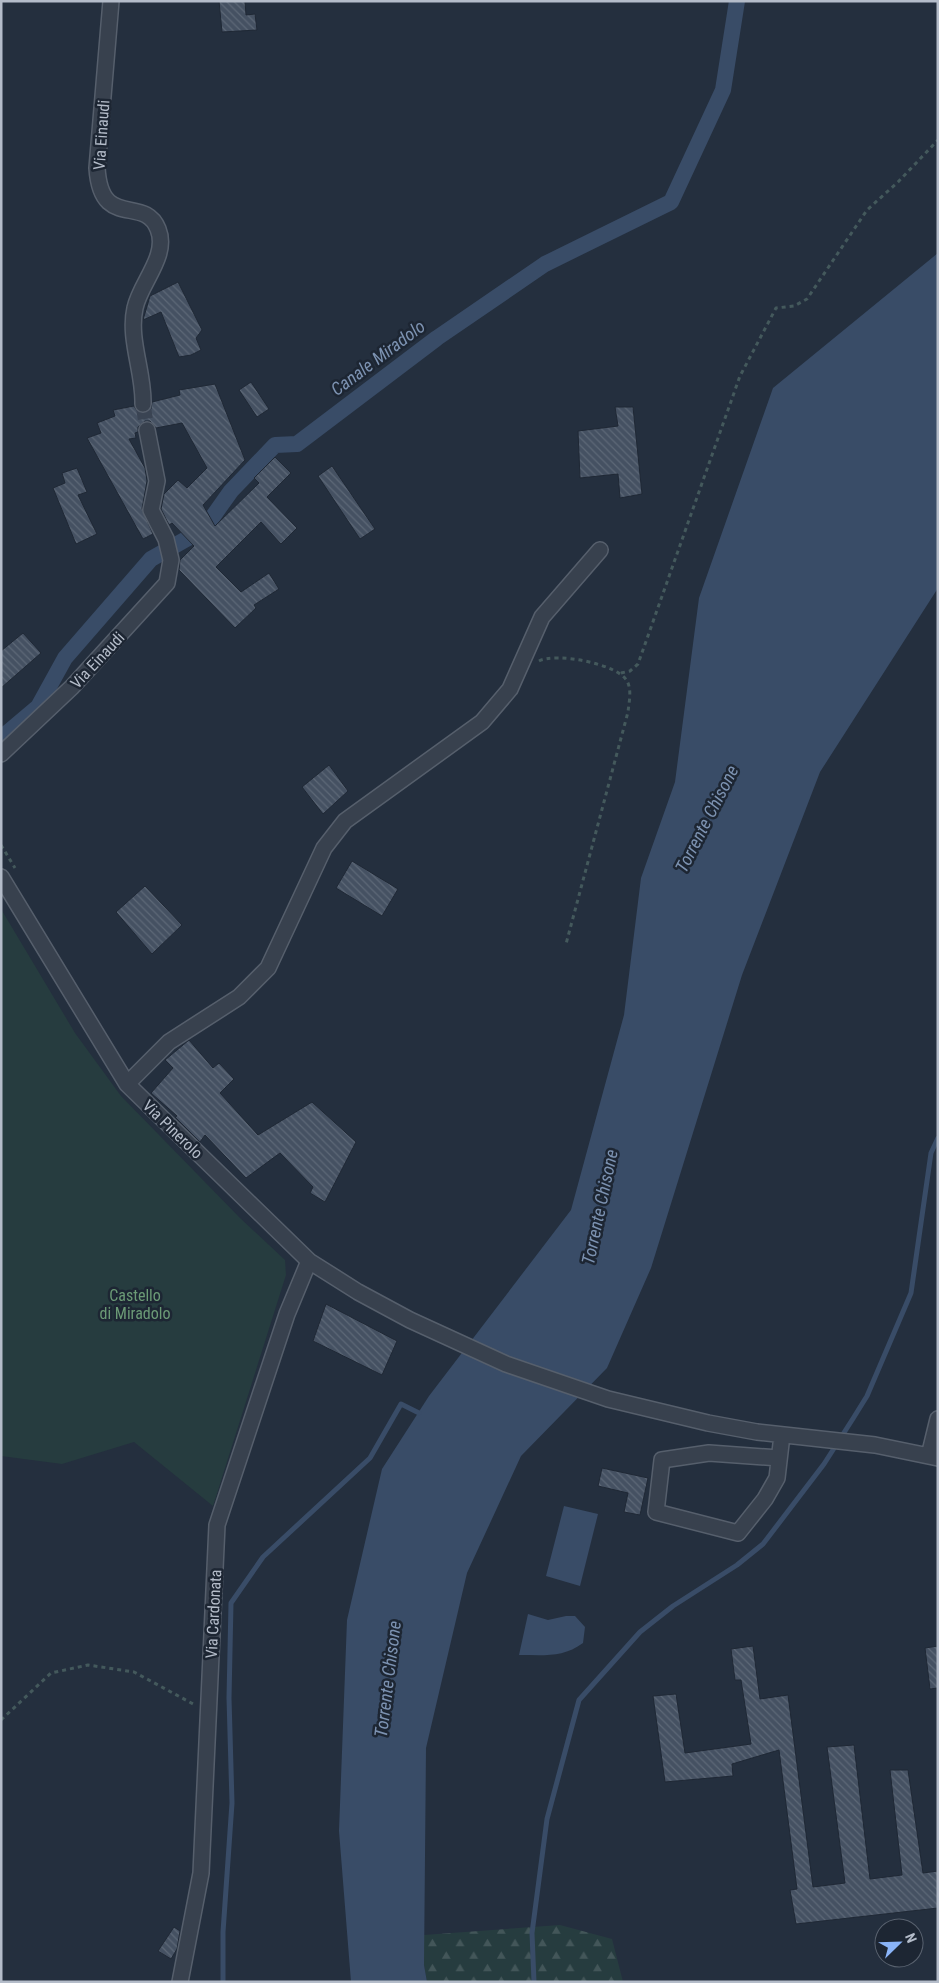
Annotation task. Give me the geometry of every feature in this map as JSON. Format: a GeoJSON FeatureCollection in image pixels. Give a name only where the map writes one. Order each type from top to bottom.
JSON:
{"type":"FeatureCollection","features":[{"type":"Feature","properties":{"kind":"street","name":"Via Einaudi"},"geometry":{"type":"LineString","coordinates":[[111,3],[97,168],[98,182],[102,194],[109,203],[142,213],[152,219],[158,228],[160,238],[156,262],[139,294],[135,308],[134,329],[143,390],[142,404]]}},
{"type":"Feature","properties":{"kind":"street","name":"Via Einaudi"},"geometry":{"type":"LineString","coordinates":[[1,754],[72,687],[167,583],[170,554],[166,539],[151,510],[157,481],[147,430]]}},
{"type":"Feature","properties":{"kind":"street"},"geometry":{"type":"LineString","coordinates":[[127,1084],[169,1042],[239,997],[268,968],[324,848],[346,821],[482,722],[510,689],[542,616],[600,550]]}},
{"type":"Feature","properties":{"kind":"street","name":"Via Pinerolo"},"geometry":{"type":"LineString","coordinates":[[1,877],[127,1084],[309,1260],[358,1292],[410,1320],[506,1364],[608,1399],[708,1423],[782,1435],[875,1445],[933,1457]]}},
{"type":"Feature","properties":{"kind":"street","name":"Via Cardonata"},"geometry":{"type":"LineString","coordinates":[[180,1982],[201,1873],[217,1525],[288,1314],[309,1260]]}},
{"type":"Feature","properties":{"kind":"street"},"geometry":{"type":"LineString","coordinates":[[933,1457],[938,1419]]}},
{"type":"Feature","properties":{"kind":"street"},"geometry":{"type":"LineString","coordinates":[[779,1458],[709,1453],[662,1460],[656,1512],[738,1533],[765,1499],[777,1478],[782,1435]]}},
{"type":"Feature","properties":{"kind":"path"},"geometry":{"type":"LineString","coordinates":[[535,664],[542,660],[570,657],[620,673],[630,671],[638,664],[698,490],[740,376],[776,308],[794,306],[807,299],[867,210],[898,182],[938,140]]}},
{"type":"Feature","properties":{"kind":"path"},"geometry":{"type":"LineString","coordinates":[[566,944],[628,712],[630,692],[627,681],[620,673]]}},
{"type":"Feature","properties":{"kind":"path"},"geometry":{"type":"LineString","coordinates":[[1,1720],[51,1673],[88,1665],[134,1672],[208,1713]]}},
{"type":"Feature","properties":{"kind":"green space","name":"Castello di Miradolo"},"geometry":{"type":"Polygon","coordinates":[[[1,909],[75,1033],[121,1096],[240,1218],[285,1260],[286,1275],[213,1506],[134,1442],[62,1464],[1,1456],[1,909]]]}},
{"type":"Feature","properties":{"kind":"green space"},"geometry":{"type":"Polygon","coordinates":[[[560,1925],[612,1939],[623,1982],[427,1982],[424,1965],[424,1935],[560,1925]]]}},
{"type":"Feature","properties":{"kind":"water","name":"Torrente Chisone"},"geometry":{"type":"Polygon","coordinates":[[[938,253],[938,588],[820,772],[742,975],[651,1268],[607,1368],[521,1456],[467,1573],[426,1748],[424,1965],[427,1982],[351,1982],[339,1831],[347,1620],[382,1469],[429,1396],[571,1210],[624,1015],[641,878],[675,782],[699,598],[773,388],[938,253]]]}},
{"type":"Feature","properties":{"kind":"water"},"geometry":{"type":"Polygon","coordinates":[[[564,1506],[598,1514],[580,1586],[546,1576],[564,1506]]]}},
{"type":"Feature","properties":{"kind":"water"},"geometry":{"type":"Polygon","coordinates":[[[528,1614],[548,1620],[575,1616],[585,1627],[583,1643],[560,1653],[519,1655],[528,1614]]]}},
{"type":"Feature","properties":{"kind":"building"},"geometry":{"type":"Polygon","coordinates":[[[219,1],[245,1],[246,15],[255,14],[257,30],[222,32],[219,1]]]}},
{"type":"Feature","properties":{"kind":"building"},"geometry":{"type":"Polygon","coordinates":[[[178,282],[202,330],[196,338],[201,350],[191,355],[179,357],[161,312],[143,320],[150,296],[178,282]]]}},
{"type":"Feature","properties":{"kind":"building"},"geometry":{"type":"Polygon","coordinates":[[[251,382],[269,409],[257,417],[239,390],[251,382]]]}},
{"type":"Feature","properties":{"kind":"building"},"geometry":{"type":"Polygon","coordinates":[[[215,384],[245,460],[203,505],[215,526],[259,483],[254,478],[275,457],[291,473],[267,497],[297,528],[281,544],[261,522],[216,567],[241,592],[269,573],[279,589],[254,605],[256,608],[235,628],[179,570],[180,560],[194,546],[172,523],[169,525],[161,509],[164,494],[178,480],[187,488],[207,468],[182,423],[156,428],[150,421],[145,421],[138,427],[138,432],[135,433],[136,438],[129,439],[145,468],[147,481],[142,509],[153,534],[143,539],[87,438],[101,433],[97,423],[115,416],[113,410],[134,406],[138,412],[144,413],[151,409],[152,402],[180,395],[179,390],[215,384]]]}},
{"type":"Feature","properties":{"kind":"building"},"geometry":{"type":"Polygon","coordinates":[[[615,407],[633,407],[642,494],[620,498],[618,474],[580,478],[578,431],[618,426],[615,407]]]}},
{"type":"Feature","properties":{"kind":"building"},"geometry":{"type":"Polygon","coordinates":[[[332,466],[375,529],[360,539],[318,476],[332,466]]]}},
{"type":"Feature","properties":{"kind":"building"},"geometry":{"type":"Polygon","coordinates":[[[77,468],[87,492],[78,495],[97,534],[76,544],[53,488],[65,483],[62,473],[77,468]]]}},
{"type":"Feature","properties":{"kind":"building"},"geometry":{"type":"Polygon","coordinates":[[[23,633],[41,653],[1,688],[1,651],[23,633]]]}},
{"type":"Feature","properties":{"kind":"building"},"geometry":{"type":"Polygon","coordinates":[[[329,765],[348,791],[323,814],[302,787],[329,765]]]}},
{"type":"Feature","properties":{"kind":"building"},"geometry":{"type":"Polygon","coordinates":[[[352,861],[398,889],[382,916],[336,888],[352,861]]]}},
{"type":"Feature","properties":{"kind":"building"},"geometry":{"type":"Polygon","coordinates":[[[145,886],[182,925],[152,954],[116,912],[145,886]]]}},
{"type":"Feature","properties":{"kind":"building"},"geometry":{"type":"Polygon","coordinates":[[[189,1040],[213,1068],[219,1063],[234,1079],[220,1093],[258,1135],[312,1102],[356,1142],[325,1202],[310,1193],[313,1187],[280,1153],[246,1178],[205,1135],[200,1142],[175,1117],[177,1116],[151,1093],[173,1068],[165,1060],[189,1040]]]}},
{"type":"Feature","properties":{"kind":"building"},"geometry":{"type":"Polygon","coordinates":[[[326,1304],[397,1341],[382,1375],[313,1341],[326,1304]]]}},
{"type":"Feature","properties":{"kind":"building"},"geometry":{"type":"Polygon","coordinates":[[[602,1468],[648,1478],[640,1515],[624,1512],[628,1493],[598,1486],[602,1468]]]}},
{"type":"Feature","properties":{"kind":"building"},"geometry":{"type":"Polygon","coordinates":[[[753,1646],[760,1699],[788,1695],[813,1887],[845,1883],[827,1747],[854,1745],[870,1879],[902,1875],[890,1770],[908,1770],[923,1873],[938,1871],[938,1908],[796,1924],[790,1890],[797,1889],[779,1750],[732,1764],[733,1776],[665,1782],[653,1696],[676,1694],[685,1753],[751,1744],[741,1680],[735,1680],[731,1649],[753,1646]]]}},
{"type":"Feature","properties":{"kind":"building"},"geometry":{"type":"Polygon","coordinates":[[[938,1646],[938,1688],[930,1689],[925,1648],[938,1646]]]}},
{"type":"Feature","properties":{"kind":"building"},"geometry":{"type":"Polygon","coordinates":[[[174,1927],[180,1931],[177,1949],[171,1959],[158,1951],[174,1927]]]}},
{"type":"Feature","properties":{"kind":"waterway","name":"Canale Miradolo"},"geometry":{"type":"LineString","coordinates":[[1,738],[38,707],[65,658],[151,559],[204,529],[231,491],[275,445],[297,444],[437,338],[545,264],[671,202],[723,90],[737,1]]}},
{"type":"Feature","properties":{"kind":"waterway"},"geometry":{"type":"LineString","coordinates":[[534,1982],[532,1933],[547,1819],[579,1700],[640,1632],[673,1606],[737,1565],[763,1544],[824,1464],[867,1396],[911,1293],[931,1153],[938,1138]]}},
{"type":"Feature","properties":{"kind":"waterway"},"geometry":{"type":"LineString","coordinates":[[223,1982],[223,1932],[232,1803],[229,1698],[231,1603],[263,1557],[370,1458],[401,1404],[419,1413]]}},
{"type":"Feature","properties":{"kind":"tunnel"},"geometry":{"type":"LineString","coordinates":[[143,404],[147,430]]}}]}
